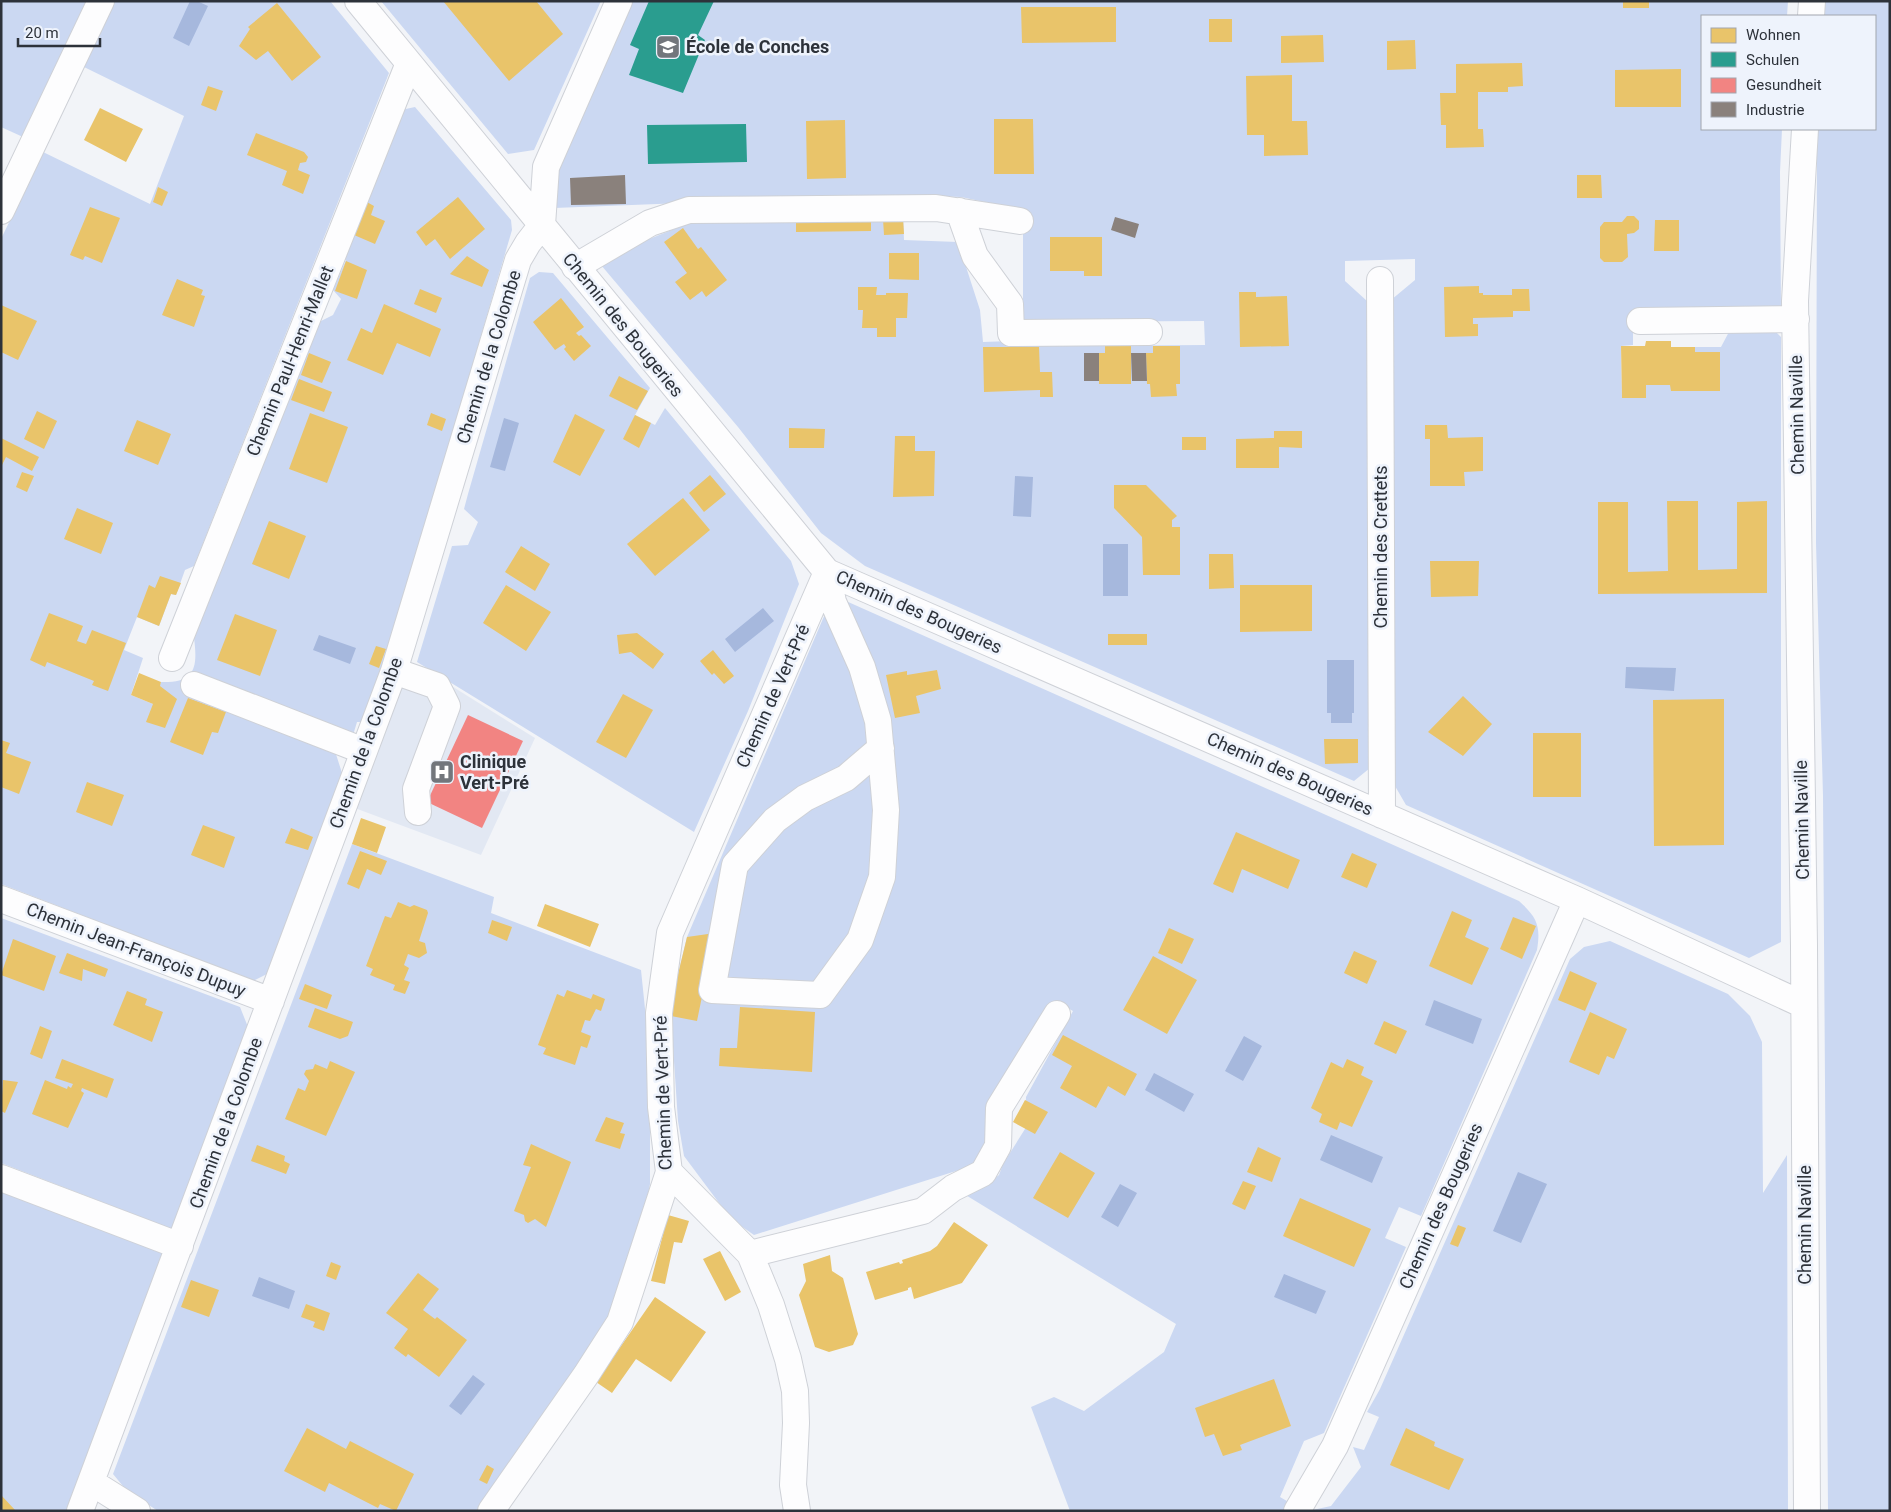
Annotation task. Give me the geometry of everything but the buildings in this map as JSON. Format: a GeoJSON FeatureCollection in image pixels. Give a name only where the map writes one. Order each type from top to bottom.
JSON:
{"type":"FeatureCollection","features":[{"type":"Feature","properties":{"kind":"street"},"geometry":{"type":"LineString","coordinates":[[1,211],[102,1]]}},
{"type":"Feature","properties":{"kind":"street","name":"Chemin des Bougeries"},"geometry":{"type":"LineString","coordinates":[[358,1],[827,572],[1577,900],[1804,1005]]}},
{"type":"Feature","properties":{"kind":"street"},"geometry":{"type":"LineString","coordinates":[[542,225],[546,167],[619,1]]}},
{"type":"Feature","properties":{"kind":"street"},"geometry":{"type":"LineString","coordinates":[[1811,15],[1812,1]]}},
{"type":"Feature","properties":{"kind":"street","name":"Chemin Paul-Henri-Mallet"},"geometry":{"type":"LineString","coordinates":[[172,658],[409,63]]}},
{"type":"Feature","properties":{"kind":"street","name":"Chemin Naville"},"geometry":{"type":"LineString","coordinates":[[1805,130],[1796,320],[1804,1005],[1807,1511]]}},
{"type":"Feature","properties":{"kind":"street"},"geometry":{"type":"LineString","coordinates":[[575,267],[650,223],[689,210],[936,208],[1020,221]]}},
{"type":"Feature","properties":{"kind":"street"},"geometry":{"type":"LineString","coordinates":[[959,211],[975,256],[1010,304],[1011,333],[1149,332]]}},
{"type":"Feature","properties":{"kind":"street","name":"Chemin de la Colombe"},"geometry":{"type":"LineString","coordinates":[[80,1511],[394,671],[518,260],[542,225]]}},
{"type":"Feature","properties":{"kind":"street","name":"Chemin des Crettets"},"geometry":{"type":"LineString","coordinates":[[1380,280],[1382,815]]}},
{"type":"Feature","properties":{"kind":"street"},"geometry":{"type":"LineString","coordinates":[[1640,321],[1796,320]]}},
{"type":"Feature","properties":{"kind":"street"},"geometry":{"type":"LineString","coordinates":[[827,572],[833,602],[862,667],[878,721],[881,748],[886,810],[882,878],[860,940],[820,995],[712,990],[735,865],[775,820],[805,798],[846,778],[881,748]]}},
{"type":"Feature","properties":{"kind":"street","name":"Chemin de Vert-Pré"},"geometry":{"type":"LineString","coordinates":[[491,1511],[586,1375],[620,1322],[669,1172],[661,1107],[659,1014],[670,933],[827,572]]}},
{"type":"Feature","properties":{"kind":"street"},"geometry":{"type":"LineString","coordinates":[[394,671],[437,686],[448,706],[416,789],[418,812]]}},
{"type":"Feature","properties":{"kind":"street"},"geometry":{"type":"LineString","coordinates":[[194,685],[364,751]]}},
{"type":"Feature","properties":{"kind":"street","name":"Chemin Jean-François Dupuy"},"geometry":{"type":"LineString","coordinates":[[1,899],[271,1001]]}},
{"type":"Feature","properties":{"kind":"street","name":"Chemin des Bougeries"},"geometry":{"type":"LineString","coordinates":[[1298,1509],[1335,1446],[1577,900]]}},
{"type":"Feature","properties":{"kind":"street"},"geometry":{"type":"LineString","coordinates":[[750,1254],[923,1210],[953,1188],[983,1173],[998,1146],[999,1108],[1057,1014]]}},
{"type":"Feature","properties":{"kind":"street"},"geometry":{"type":"LineString","coordinates":[[669,1172],[750,1254],[771,1305],[788,1358],[795,1391],[796,1423],[793,1485],[797,1511]]}},
{"type":"Feature","properties":{"kind":"street"},"geometry":{"type":"LineString","coordinates":[[1,1178],[180,1246]]}},
{"type":"Feature","properties":{"kind":"street"},"geometry":{"type":"LineString","coordinates":[[91,1482],[137,1511]]}},
{"type":"Feature","properties":{"kind":"shaded area"},"geometry":{"type":"Polygon","coordinates":[[[1,1],[89,1],[23,137],[1,127],[1,1]]]}},
{"type":"Feature","properties":{"kind":"shaded area"},"geometry":{"type":"Polygon","coordinates":[[[115,1],[330,1],[389,73],[194,566],[185,570],[176,595],[171,594],[159,626],[137,617],[124,650],[143,658],[131,695],[153,704],[161,682],[181,680],[192,672],[195,658],[194,638],[319,322],[333,315],[341,299],[333,290],[346,260],[343,258],[401,110],[415,107],[511,220],[512,230],[390,646],[363,722],[357,722],[354,732],[340,733],[334,748],[342,773],[269,973],[253,981],[1,884],[1,239],[43,152],[150,204],[184,116],[84,67],[115,1]]]}},
{"type":"Feature","properties":{"kind":"shaded area"},"geometry":{"type":"Polygon","coordinates":[[[190,1],[197,1],[208,6],[189,46],[173,38],[190,1]]]}},
{"type":"Feature","properties":{"kind":"shaded area"},"geometry":{"type":"Polygon","coordinates":[[[381,1],[601,1],[534,150],[508,154],[381,1]]]}},
{"type":"Feature","properties":{"kind":"shaded area"},"geometry":{"type":"Polygon","coordinates":[[[628,1],[1788,1],[1787,15],[1701,15],[1701,130],[1782,130],[1780,172],[1781,311],[1633,312],[1633,345],[1621,346],[1622,398],[1646,398],[1646,385],[1671,385],[1671,347],[1721,347],[1730,330],[1771,327],[1781,337],[1781,942],[1749,958],[1406,805],[1395,786],[1391,300],[1415,280],[1415,259],[1345,261],[1345,281],[1367,301],[1370,768],[1354,781],[865,566],[821,533],[738,427],[601,265],[604,257],[702,218],[903,214],[904,240],[958,242],[980,310],[983,342],[1072,339],[1073,346],[1205,345],[1204,321],[1023,322],[1023,210],[961,197],[936,196],[554,208],[553,168],[628,1]]]}},
{"type":"Feature","properties":{"kind":"shaded area"},"geometry":{"type":"Polygon","coordinates":[[[1825,1],[1890,1],[1890,1511],[1828,1511],[1823,796],[1816,543],[1817,143],[1818,130],[1876,130],[1876,15],[1824,15],[1825,1]]]}},
{"type":"Feature","properties":{"kind":"shaded area"},"geometry":{"type":"Polygon","coordinates":[[[539,272],[553,273],[650,388],[635,415],[655,425],[665,408],[791,561],[799,584],[748,711],[694,832],[417,662],[452,546],[468,545],[478,522],[464,509],[530,278],[539,272]]]}},
{"type":"Feature","properties":{"kind":"shaded area"},"geometry":{"type":"Polygon","coordinates":[[[504,418],[519,423],[505,471],[490,467],[504,418]]]}},
{"type":"Feature","properties":{"kind":"shaded area"},"geometry":{"type":"Polygon","coordinates":[[[1015,476],[1033,477],[1031,517],[1013,516],[1015,476]]]}},
{"type":"Feature","properties":{"kind":"shaded area"},"geometry":{"type":"Polygon","coordinates":[[[1103,544],[1128,544],[1128,596],[1103,596],[1103,544]]]}},
{"type":"Feature","properties":{"kind":"shaded area"},"geometry":{"type":"Polygon","coordinates":[[[846,601],[1519,901],[1534,917],[1538,928],[1537,950],[1421,1216],[1399,1207],[1385,1238],[1406,1247],[1324,1433],[1304,1441],[1280,1497],[1292,1504],[1289,1511],[1070,1511],[1031,1407],[1054,1397],[1084,1411],[1164,1352],[1176,1324],[964,1194],[986,1185],[999,1175],[1003,1164],[1025,1129],[1026,1097],[1073,1011],[1054,1001],[987,1104],[984,1153],[975,1165],[754,1235],[731,1219],[684,1156],[678,1121],[671,1016],[673,995],[687,937],[825,614],[846,601]]]}},
{"type":"Feature","properties":{"kind":"shaded area"},"geometry":{"type":"Polygon","coordinates":[[[763,608],[774,621],[735,652],[725,639],[763,608]]]}},
{"type":"Feature","properties":{"kind":"shaded area"},"geometry":{"type":"Polygon","coordinates":[[[319,635],[356,648],[350,664],[313,650],[319,635]]]}},
{"type":"Feature","properties":{"kind":"shaded area"},"geometry":{"type":"Polygon","coordinates":[[[1327,660],[1354,660],[1354,713],[1352,713],[1352,723],[1331,723],[1331,713],[1327,713],[1327,660]]]}},
{"type":"Feature","properties":{"kind":"shaded area","name":"Clinique Vert-Pré"},"geometry":{"type":"Polygon","coordinates":[[[403,666],[442,680],[535,738],[481,855],[352,807],[403,666]]]}},
{"type":"Feature","properties":{"kind":"shaded area"},"geometry":{"type":"Polygon","coordinates":[[[1626,667],[1676,668],[1674,691],[1625,688],[1626,667]]]}},
{"type":"Feature","properties":{"kind":"shaded area"},"geometry":{"type":"Polygon","coordinates":[[[352,844],[494,897],[491,913],[641,970],[650,1057],[650,1184],[643,1221],[614,1309],[585,1365],[476,1511],[158,1511],[127,1491],[113,1474],[352,844]]]}},
{"type":"Feature","properties":{"kind":"shaded area"},"geometry":{"type":"Polygon","coordinates":[[[1,918],[240,1007],[248,1027],[172,1229],[1,1163],[1,918]]]}},
{"type":"Feature","properties":{"kind":"shaded area"},"geometry":{"type":"Polygon","coordinates":[[[1610,941],[1728,994],[1750,1016],[1762,1042],[1763,1193],[1787,1155],[1788,1511],[1308,1511],[1331,1506],[1361,1467],[1353,1447],[1364,1450],[1379,1417],[1367,1412],[1380,1389],[1570,959],[1584,947],[1610,941]]]}},
{"type":"Feature","properties":{"kind":"shaded area"},"geometry":{"type":"Polygon","coordinates":[[[1434,1000],[1482,1019],[1473,1044],[1425,1025],[1434,1000]]]}},
{"type":"Feature","properties":{"kind":"shaded area"},"geometry":{"type":"Polygon","coordinates":[[[1244,1036],[1262,1046],[1243,1081],[1225,1071],[1244,1036]]]}},
{"type":"Feature","properties":{"kind":"shaded area"},"geometry":{"type":"Polygon","coordinates":[[[1154,1073],[1194,1094],[1184,1112],[1145,1090],[1154,1073]]]}},
{"type":"Feature","properties":{"kind":"shaded area"},"geometry":{"type":"Polygon","coordinates":[[[1331,1135],[1383,1157],[1372,1183],[1320,1160],[1331,1135]]]}},
{"type":"Feature","properties":{"kind":"shaded area"},"geometry":{"type":"Polygon","coordinates":[[[1518,1172],[1547,1184],[1521,1243],[1493,1231],[1518,1172]]]}},
{"type":"Feature","properties":{"kind":"shaded area"},"geometry":{"type":"Polygon","coordinates":[[[1120,1184],[1137,1193],[1118,1227],[1101,1217],[1120,1184]]]}},
{"type":"Feature","properties":{"kind":"shaded area"},"geometry":{"type":"Polygon","coordinates":[[[1,1191],[163,1252],[66,1511],[1,1511],[1,1191]]]}},
{"type":"Feature","properties":{"kind":"shaded area"},"geometry":{"type":"Polygon","coordinates":[[[1284,1274],[1326,1291],[1316,1314],[1274,1297],[1284,1274]]]}},
{"type":"Feature","properties":{"kind":"shaded area"},"geometry":{"type":"Polygon","coordinates":[[[259,1277],[295,1291],[289,1309],[252,1296],[259,1277]]]}},
{"type":"Feature","properties":{"kind":"shaded area"},"geometry":{"type":"Polygon","coordinates":[[[473,1375],[485,1384],[461,1415],[449,1406],[473,1375]]]}},
{"type":"Feature","properties":{"kind":"place","name":"École de Conches"},"geometry":{"type":"Point","coordinates":[668,47]}},
{"type":"Feature","properties":{"kind":"place","name":"Clinique Vert-Pré"},"geometry":{"type":"Point","coordinates":[442,772]}}]}
